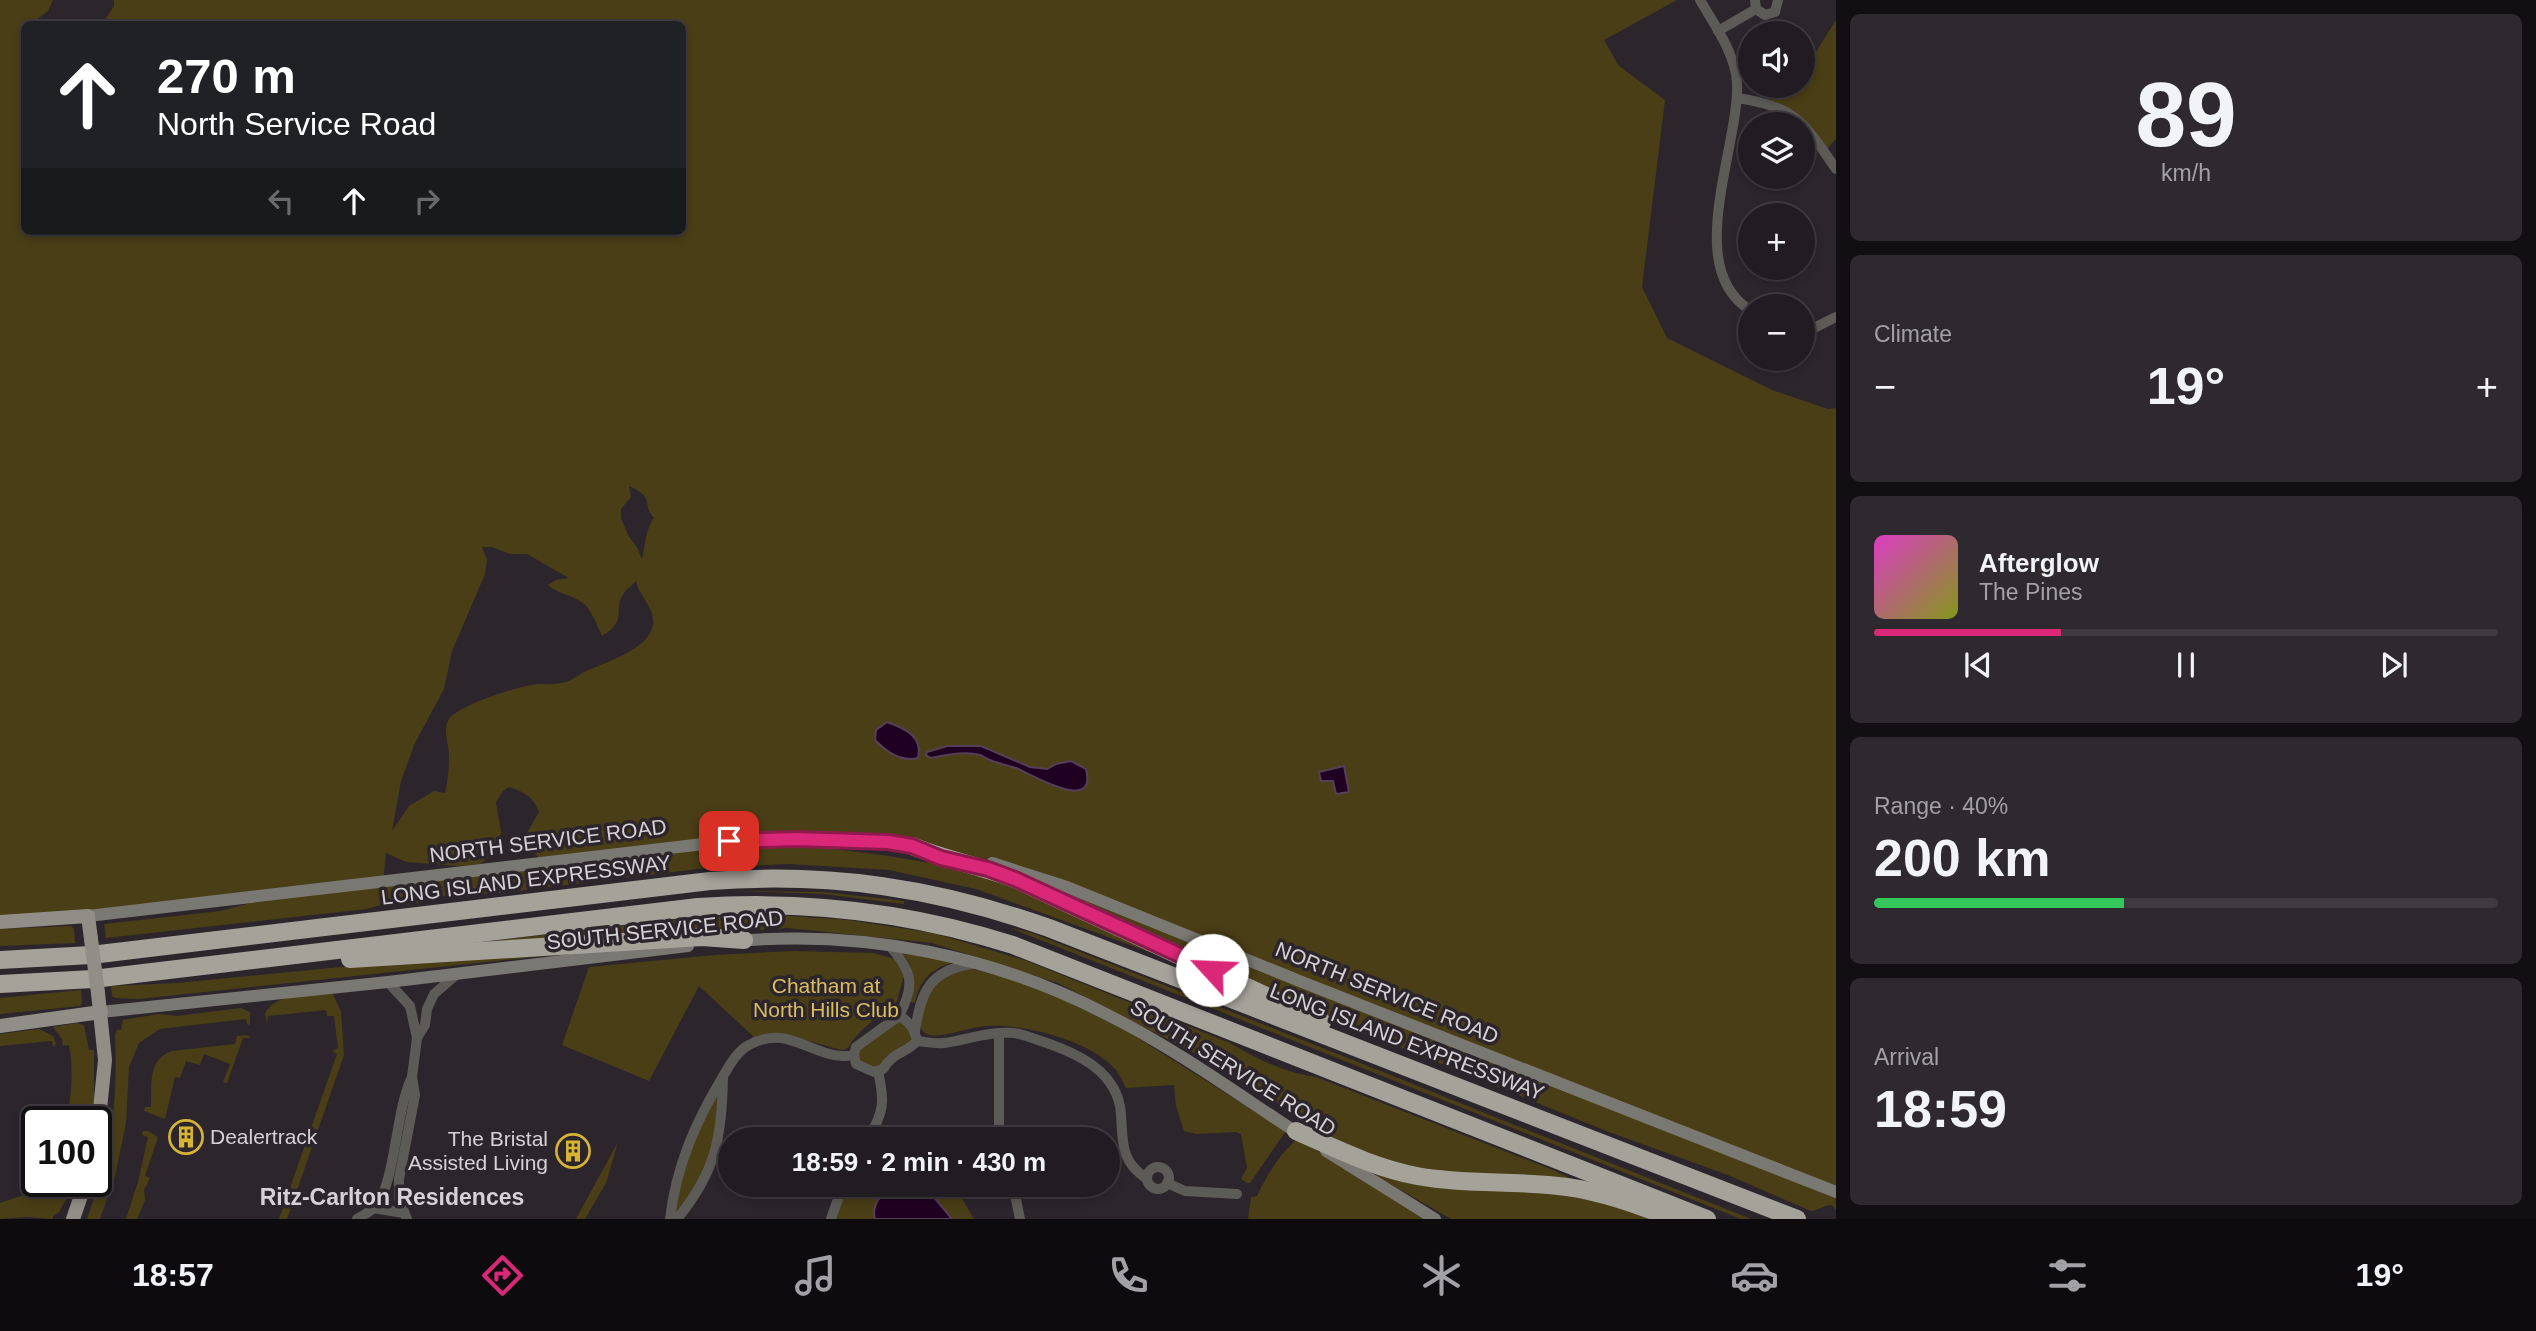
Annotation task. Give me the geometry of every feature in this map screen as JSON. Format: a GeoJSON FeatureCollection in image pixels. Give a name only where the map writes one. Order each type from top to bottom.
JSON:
{"type":"FeatureCollection","features":[{"type":"Feature","properties":{"kind":"highway"},"geometry":{"type":"LineString","coordinates":[[912,846],[941,858],[988,869],[1015,879],[1328,1024],[1466,1079],[1486,1096]]}},
{"type":"Feature","properties":{"kind":"highway","name":"LONG ISLAND EXPRESSWAY"},"geometry":{"type":"LineString","coordinates":[[0,960],[91,955],[710,881],[767,878],[844,880],[929,893],[1004,912],[1486,1096],[1797,1219]]}},
{"type":"Feature","properties":{"kind":"highway"},"geometry":{"type":"LineString","coordinates":[[0,984],[93,979],[727,905],[814,905],[901,916],[957,928],[1030,952],[1707,1219]]}},
{"type":"Feature","properties":{"kind":"highway"},"geometry":{"type":"LineString","coordinates":[[281,957],[309,962],[702,937],[744,940]]}},
{"type":"Feature","properties":{"kind":"highway"},"geometry":{"type":"LineString","coordinates":[[1296,1132],[1366,1161],[1414,1175],[1567,1187],[1605,1195],[1675,1219]]}},
{"type":"Feature","properties":{"kind":"main road","name":"NORTH SERVICE ROAD"},"geometry":{"type":"LineString","coordinates":[[0,922],[88,916],[729,841],[870,841],[912,846],[991,862],[1058,884],[1836,1192]]}},
{"type":"Feature","properties":{"kind":"main road"},"geometry":{"type":"LineString","coordinates":[[88,916],[105,1060],[100,1106]]}},
{"type":"Feature","properties":{"kind":"main road","name":"SOUTH SERVICE ROAD"},"geometry":{"type":"LineString","coordinates":[[0,1026],[101,1012],[388,982],[744,940],[816,939],[889,945],[975,963],[1043,985],[1116,1019],[1154,1040],[1435,1219]]}},
{"type":"Feature","properties":{"kind":"main road"},"geometry":{"type":"LineString","coordinates":[[73,1219],[81,1197]]}},
{"type":"Feature","properties":{"kind":"street"},"geometry":{"type":"LineString","coordinates":[[1700,0],[1718,31],[1735,71],[1737,98],[1717,226],[1717,257],[1723,281],[1738,300]]}},
{"type":"Feature","properties":{"kind":"street"},"geometry":{"type":"LineString","coordinates":[[1718,31],[1755,5],[1765,15],[1772,14],[1777,9],[1777,0]]}},
{"type":"Feature","properties":{"kind":"street"},"geometry":{"type":"LineString","coordinates":[[1737,98],[1767,102],[1791,113],[1818,141],[1836,169]]}},
{"type":"Feature","properties":{"kind":"street"},"geometry":{"type":"LineString","coordinates":[[1815,327],[1836,317]]}},
{"type":"Feature","properties":{"kind":"street"},"geometry":{"type":"LineString","coordinates":[[889,945],[904,962],[909,975],[905,1004],[899,1016],[856,1047],[856,1064],[864,1069],[883,1069],[899,1051],[911,1048],[916,1036],[919,1003],[927,986],[945,970],[975,963]]}},
{"type":"Feature","properties":{"kind":"street"},"geometry":{"type":"LineString","coordinates":[[417,1038],[425,1025],[434,994],[458,973]]}},
{"type":"Feature","properties":{"kind":"street"},"geometry":{"type":"LineString","coordinates":[[388,982],[410,1006],[417,1038],[412,1077],[415,1095],[399,1179],[399,1199],[405,1216]]}},
{"type":"Feature","properties":{"kind":"street"},"geometry":{"type":"LineString","coordinates":[[899,1016],[909,1021],[916,1036],[942,1043],[979,1034],[1015,1033],[1058,1047],[1094,1065],[1110,1081],[1121,1108],[1124,1154],[1134,1171],[1147,1179],[1155,1189],[1162,1188],[1167,1183],[1167,1172],[1161,1168],[1151,1170],[1147,1179]]}},
{"type":"Feature","properties":{"kind":"street"},"geometry":{"type":"LineString","coordinates":[[999,1033],[999,1127]]}},
{"type":"Feature","properties":{"kind":"street"},"geometry":{"type":"LineString","coordinates":[[670,1219],[685,1151],[703,1111],[734,1059],[747,1045],[766,1039],[782,1038],[833,1055],[854,1055]]}},
{"type":"Feature","properties":{"kind":"street"},"geometry":{"type":"LineString","coordinates":[[875,1127],[881,1117],[883,1091],[878,1071]]}},
{"type":"Feature","properties":{"kind":"street"},"geometry":{"type":"LineString","coordinates":[[357,1219],[373,1208],[382,1196],[403,1093],[412,1077]]}},
{"type":"Feature","properties":{"kind":"street"},"geometry":{"type":"LineString","coordinates":[[677,1219],[693,1200],[709,1170],[722,1118],[723,1077]]}},
{"type":"Feature","properties":{"kind":"street"},"geometry":{"type":"LineString","coordinates":[[1167,1183],[1185,1191],[1237,1194]]}},
{"type":"Feature","properties":{"kind":"street"},"geometry":{"type":"LineString","coordinates":[[831,1219],[839,1197]]}},
{"type":"Feature","properties":{"kind":"street"},"geometry":{"type":"LineString","coordinates":[[1015,1197],[1020,1219]]}},
{"type":"Feature","properties":{"kind":"street"},"geometry":{"type":"LineString","coordinates":[[373,1208],[405,1216]]}},
{"type":"Feature","properties":{"kind":"green space"},"geometry":{"type":"Polygon","coordinates":[[[0,0],[53,0],[48,11],[35,21],[21,21],[21,235],[686,235],[686,21],[104,21],[114,6],[114,0],[1677,0],[1604,40],[1619,66],[1665,100],[1642,287],[1667,338],[1772,390],[1828,409],[1836,408],[1836,1192],[1302,982],[976,858],[815,839],[540,859],[528,846],[525,836],[539,812],[528,796],[509,787],[496,802],[501,832],[499,844],[494,853],[480,864],[459,866],[406,862],[386,853],[383,882],[0,922],[0,0]],[[629,486],[631,497],[621,509],[621,518],[642,560],[647,532],[654,518],[645,497],[629,486]],[[482,547],[487,560],[485,574],[452,651],[444,689],[415,743],[401,781],[392,831],[409,806],[434,791],[445,793],[449,760],[446,728],[449,719],[455,714],[477,702],[519,688],[570,680],[634,648],[650,634],[653,625],[652,613],[636,581],[621,599],[615,625],[602,636],[586,606],[548,585],[556,580],[569,578],[527,554],[510,554],[492,547],[482,547]]]}},
{"type":"Feature","properties":{"kind":"green space"},"geometry":{"type":"Polygon","coordinates":[[[1836,20],[1836,139],[1825,151],[1815,139],[1815,112],[1780,112],[1767,102],[1773,98],[1815,98],[1815,54],[1836,20]]]}},
{"type":"Feature","properties":{"kind":"green space"},"geometry":{"type":"Polygon","coordinates":[[[804,845],[984,872],[1210,974],[976,889],[889,870],[789,864],[706,868],[500,893],[448,895],[414,904],[390,905],[390,902],[367,909],[106,938],[104,924],[221,911],[254,902],[721,847],[804,845]]]}},
{"type":"Feature","properties":{"kind":"green space"},"geometry":{"type":"Polygon","coordinates":[[[739,891],[824,892],[904,901],[904,904],[824,894],[739,891]]]}},
{"type":"Feature","properties":{"kind":"green space"},"geometry":{"type":"Polygon","coordinates":[[[1085,900],[1836,1198],[1836,1210],[1832,1205],[1811,1211],[1728,1175],[1609,1132],[1365,1033],[1082,903],[1085,900]]]}},
{"type":"Feature","properties":{"kind":"green space"},"geometry":{"type":"Polygon","coordinates":[[[761,914],[848,920],[933,933],[1027,961],[1230,1043],[1272,1064],[1316,1077],[1585,1185],[1438,1173],[1390,1163],[1354,1150],[1206,1059],[1058,983],[932,943],[788,928],[475,946],[500,940],[695,918],[761,914]]]}},
{"type":"Feature","properties":{"kind":"green space"},"geometry":{"type":"Polygon","coordinates":[[[71,926],[74,929],[75,943],[0,946],[0,929],[71,926]]]}},
{"type":"Feature","properties":{"kind":"green space"},"geometry":{"type":"Polygon","coordinates":[[[1008,927],[1032,933],[1751,1219],[1741,1219],[1008,927]]]}},
{"type":"Feature","properties":{"kind":"green space"},"geometry":{"type":"Polygon","coordinates":[[[897,949],[957,962],[941,967],[929,975],[920,987],[915,1003],[910,1002],[911,966],[897,949]]]}},
{"type":"Feature","properties":{"kind":"green space","name":"Chatham at North Hills Club"},"geometry":{"type":"Polygon","coordinates":[[[794,951],[873,953],[895,959],[904,975],[896,1005],[869,1024],[848,1048],[842,1050],[787,1036],[754,1037],[699,986],[649,1081],[562,1045],[589,967],[715,955],[794,951]]]}},
{"type":"Feature","properties":{"kind":"green space"},"geometry":{"type":"Polygon","coordinates":[[[580,952],[139,999],[116,998],[112,996],[111,986],[177,983],[382,963],[580,952]]]}},
{"type":"Feature","properties":{"kind":"green space"},"geometry":{"type":"Polygon","coordinates":[[[965,967],[1007,978],[1068,1000],[1114,1023],[1286,1131],[1250,1183],[1247,1183],[1241,1179],[1247,1168],[1241,1134],[1196,1134],[1184,1131],[1176,1106],[1174,1085],[1126,1088],[1117,1071],[1104,1059],[1074,1043],[1039,1031],[990,1026],[939,1035],[926,1033],[922,1030],[920,1019],[933,983],[965,967]]]}},
{"type":"Feature","properties":{"kind":"green space"},"geometry":{"type":"Polygon","coordinates":[[[81,990],[80,1006],[0,1014],[0,998],[81,990]]]}},
{"type":"Feature","properties":{"kind":"green space"},"geometry":{"type":"Polygon","coordinates":[[[333,994],[341,1012],[344,1055],[287,1219],[279,1219],[337,1054],[332,1051],[338,1048],[334,1016],[327,1016],[326,1010],[268,1016],[267,1023],[265,1014],[276,1002],[285,999],[333,994]]]}},
{"type":"Feature","properties":{"kind":"green space"},"geometry":{"type":"Polygon","coordinates":[[[241,1008],[250,1012],[250,1025],[246,1019],[160,1029],[139,1043],[129,1067],[126,1123],[112,1185],[115,1035],[117,1030],[121,1030],[123,1020],[159,1014],[177,1016],[241,1008]]]}},
{"type":"Feature","properties":{"kind":"green space"},"geometry":{"type":"Polygon","coordinates":[[[899,1016],[917,1041],[883,1069],[856,1064],[856,1047],[899,1016]]]}},
{"type":"Feature","properties":{"kind":"green space"},"geometry":{"type":"Polygon","coordinates":[[[76,1023],[84,1025],[89,1050],[94,1050],[93,1106],[70,1106],[71,1054],[69,1045],[63,1046],[62,1039],[53,1027],[76,1023]]]}},
{"type":"Feature","properties":{"kind":"green space"},"geometry":{"type":"Polygon","coordinates":[[[39,1029],[53,1036],[56,1044],[53,1047],[52,1041],[0,1046],[0,1034],[39,1029]]]}},
{"type":"Feature","properties":{"kind":"green space"},"geometry":{"type":"Polygon","coordinates":[[[247,1035],[251,1038],[243,1038],[227,1083],[223,1082],[230,1064],[204,1054],[200,1065],[186,1061],[180,1078],[175,1077],[165,1119],[144,1111],[145,1107],[151,1107],[153,1074],[158,1060],[164,1055],[172,1051],[235,1044],[237,1036],[247,1035]]]}},
{"type":"Feature","properties":{"kind":"green space"},"geometry":{"type":"Polygon","coordinates":[[[723,1077],[715,1151],[677,1219],[672,1203],[683,1158],[723,1077]]]}},
{"type":"Feature","properties":{"kind":"green space"},"geometry":{"type":"Polygon","coordinates":[[[143,1131],[158,1137],[145,1176],[150,1178],[144,1190],[145,1200],[137,1219],[126,1219],[148,1137],[142,1135],[143,1131]]]}},
{"type":"Feature","properties":{"kind":"green space"},"geometry":{"type":"Polygon","coordinates":[[[1296,1140],[1427,1219],[1248,1219],[1251,1197],[1257,1196],[1274,1166],[1296,1140]]]}},
{"type":"Feature","properties":{"kind":"green space"},"geometry":{"type":"Polygon","coordinates":[[[618,1142],[606,1183],[585,1219],[576,1219],[618,1142]]]}},
{"type":"Feature","properties":{"kind":"green space"},"geometry":{"type":"Polygon","coordinates":[[[1365,1165],[1600,1198],[1661,1219],[1451,1219],[1380,1178],[1365,1165]]]}},
{"type":"Feature","properties":{"kind":"green space"},"geometry":{"type":"Polygon","coordinates":[[[21,1196],[67,1197],[53,1219],[0,1219],[0,1203],[21,1196]]]}},
{"type":"Feature","properties":{"kind":"green space"},"geometry":{"type":"Polygon","coordinates":[[[94,1197],[108,1197],[100,1219],[87,1219],[94,1197]]]}},
{"type":"Feature","properties":{"kind":"green space"},"geometry":{"type":"Polygon","coordinates":[[[839,1197],[961,1197],[974,1219],[831,1219],[839,1197]]]}},
{"type":"Feature","properties":{"kind":"shaded area"},"geometry":{"type":"Polygon","coordinates":[[[887,722],[911,734],[918,744],[918,758],[905,759],[894,755],[875,740],[876,730],[887,722]]]}},
{"type":"Feature","properties":{"kind":"shaded area"},"geometry":{"type":"Polygon","coordinates":[[[947,746],[981,746],[1030,767],[1047,769],[1071,761],[1086,769],[1087,782],[1082,789],[1061,788],[980,755],[962,753],[931,758],[926,755],[927,752],[947,746]]]}},
{"type":"Feature","properties":{"kind":"shaded area"},"geometry":{"type":"Polygon","coordinates":[[[1344,766],[1349,792],[1336,794],[1333,781],[1321,781],[1319,772],[1344,766]]]}},
{"type":"Feature","properties":{"kind":"shaded area"},"geometry":{"type":"Polygon","coordinates":[[[880,1197],[934,1197],[952,1219],[875,1219],[876,1204],[880,1197]]]}},
{"type":"Feature","properties":{"kind":"place","name":"Dealertrack"},"geometry":{"type":"Point","coordinates":[186,1137]}},
{"type":"Feature","properties":{"kind":"place","name":"The Bristal Assisted Living"},"geometry":{"type":"Point","coordinates":[573,1151]}},
{"type":"Feature","properties":{"kind":"district","name":"Ritz-Carlton Residences"},"geometry":{"type":"Point","coordinates":[392,1197]}},
{"type":"Feature","properties":{"kind":"route"},"geometry":{"type":"LineString","coordinates":[[729,841],[870,841],[912,846],[941,858],[988,869],[1015,879],[1212,970]]}}]}
